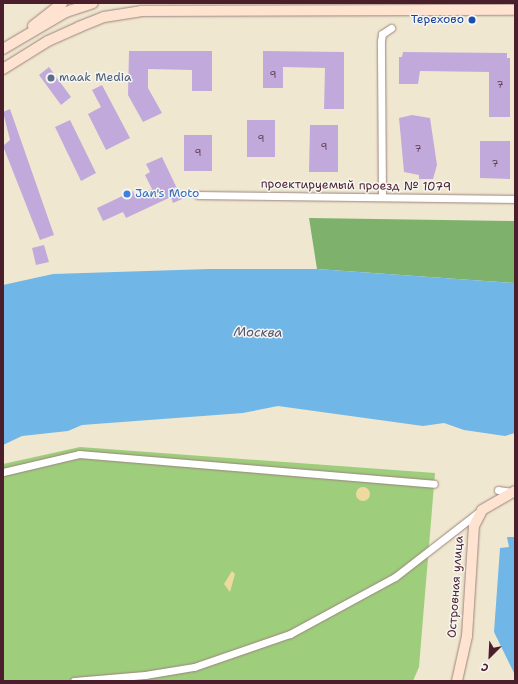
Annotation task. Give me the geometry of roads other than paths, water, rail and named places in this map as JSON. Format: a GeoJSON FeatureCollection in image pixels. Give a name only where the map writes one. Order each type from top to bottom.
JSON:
{"type":"FeatureCollection","features":[{"type":"Feature","properties":{"kind":"main road"},"geometry":{"type":"LineString","coordinates":[[20,38],[62,3]]}},
{"type":"Feature","properties":{"kind":"main road"},"geometry":{"type":"LineString","coordinates":[[3,49],[66,12],[93,3]]}},
{"type":"Feature","properties":{"kind":"main road"},"geometry":{"type":"LineString","coordinates":[[3,69],[48,41],[79,27],[104,17],[141,10],[515,10]]}},
{"type":"Feature","properties":{"kind":"main road"},"geometry":{"type":"LineString","coordinates":[[482,510],[514,492]]}},
{"type":"Feature","properties":{"kind":"main road","name":"Островная улица"},"geometry":{"type":"LineString","coordinates":[[457,681],[467,636],[470,547],[474,526],[482,510]]}},
{"type":"Feature","properties":{"kind":"street"},"geometry":{"type":"LineString","coordinates":[[382,197],[381,41],[382,34],[391,28]]}},
{"type":"Feature","properties":{"kind":"street","name":"проектируемый проезд № 1079"},"geometry":{"type":"LineString","coordinates":[[198,195],[515,199]]}},
{"type":"Feature","properties":{"kind":"street"},"geometry":{"type":"LineString","coordinates":[[3,472],[79,454],[434,484]]}},
{"type":"Feature","properties":{"kind":"street"},"geometry":{"type":"LineString","coordinates":[[498,490],[514,492]]}},
{"type":"Feature","properties":{"kind":"street"},"geometry":{"type":"LineString","coordinates":[[74,681],[145,675],[194,667],[290,634],[395,577],[482,510]]}},
{"type":"Feature","properties":{"kind":"water","name":"Москва"},"geometry":{"type":"Polygon","coordinates":[[[209,269],[317,269],[515,283],[515,433],[505,436],[464,430],[444,423],[423,426],[278,406],[243,413],[82,425],[68,431],[22,436],[3,445],[3,285],[53,274],[209,269]]]}},
{"type":"Feature","properties":{"kind":"water"},"geometry":{"type":"Polygon","coordinates":[[[507,537],[515,537],[515,675],[494,632],[500,548],[509,547],[507,537]]]}},
{"type":"Feature","properties":{"kind":"place","name":"Терехово"},"geometry":{"type":"Point","coordinates":[472,20]}},
{"type":"Feature","properties":{"kind":"place","name":"maak Media"},"geometry":{"type":"Point","coordinates":[51,78]}},
{"type":"Feature","properties":{"kind":"place","name":"Jan's Moto"},"geometry":{"type":"Point","coordinates":[127,194]}}]}
